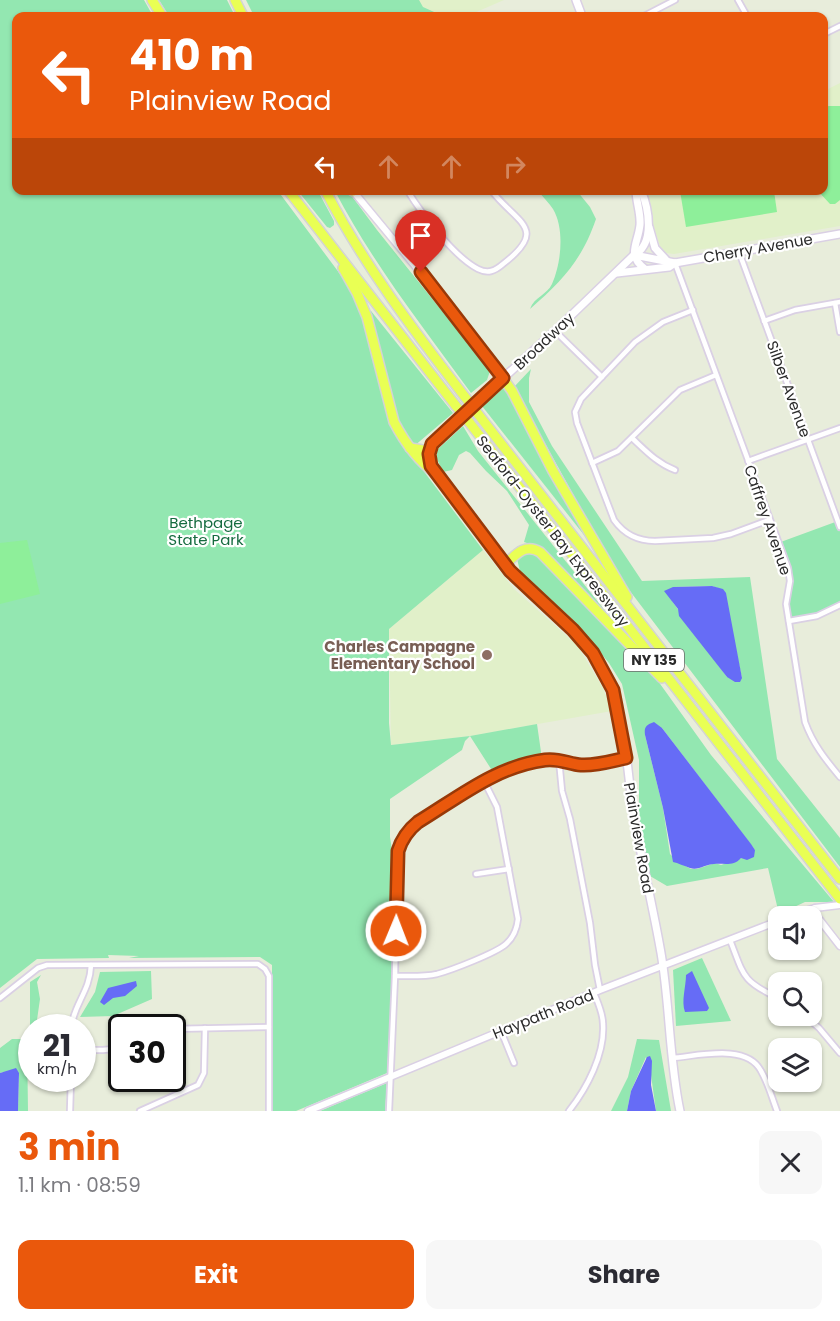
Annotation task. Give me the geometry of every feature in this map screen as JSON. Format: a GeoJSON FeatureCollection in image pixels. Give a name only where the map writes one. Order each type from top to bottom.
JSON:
{"type":"FeatureCollection","features":[{"type":"Feature","properties":{"kind":"highway","name":"Seaford-Oyster Bay Expressway"},"geometry":{"type":"LineString","coordinates":[[292,195],[840,901]]}},
{"type":"Feature","properties":{"kind":"highway","name":"Seaford-Oyster Bay Expressway"},"geometry":{"type":"LineString","coordinates":[[328,195],[388,296],[840,879]]}},
{"type":"Feature","properties":{"kind":"highway"},"geometry":{"type":"LineString","coordinates":[[325,237],[364,309],[392,415],[402,436],[420,463],[436,474]]}},
{"type":"Feature","properties":{"kind":"highway"},"geometry":{"type":"LineString","coordinates":[[503,378],[512,390],[564,491],[651,635]]}},
{"type":"Feature","properties":{"kind":"highway"},"geometry":{"type":"LineString","coordinates":[[410,448],[429,451]]}},
{"type":"Feature","properties":{"kind":"highway"},"geometry":{"type":"LineString","coordinates":[[505,565],[518,552],[525,549],[537,550],[544,555],[691,708]]}},
{"type":"Feature","properties":{"kind":"main road"},"geometry":{"type":"LineString","coordinates":[[637,195],[640,224],[634,255],[637,263],[645,269]]}},
{"type":"Feature","properties":{"kind":"main road","name":"Broadway"},"geometry":{"type":"LineString","coordinates":[[429,451],[436,439],[555,332],[634,255],[642,251],[648,224],[642,195]]}},
{"type":"Feature","properties":{"kind":"main road"},"geometry":{"type":"LineString","coordinates":[[648,224],[655,248],[667,261]]}},
{"type":"Feature","properties":{"kind":"main road","name":"Cherry Avenue"},"geometry":{"type":"LineString","coordinates":[[634,255],[675,263],[840,234]]}},
{"type":"Feature","properties":{"kind":"main road","name":"Cherry Avenue"},"geometry":{"type":"LineString","coordinates":[[616,273],[669,267],[675,263]]}},
{"type":"Feature","properties":{"kind":"main road","name":"Plainview Road"},"geometry":{"type":"LineString","coordinates":[[429,451],[430,462],[436,474],[505,565],[518,580],[580,637],[593,653],[613,690],[663,967],[680,1111]]}},
{"type":"Feature","properties":{"kind":"street"},"geometry":{"type":"LineString","coordinates":[[652,12],[675,0]]}},
{"type":"Feature","properties":{"kind":"street"},"geometry":{"type":"LineString","coordinates":[[356,195],[503,378]]}},
{"type":"Feature","properties":{"kind":"street"},"geometry":{"type":"LineString","coordinates":[[410,195],[431,224],[449,243],[477,268],[488,272],[496,270],[516,254],[527,238],[524,225],[496,195]]}},
{"type":"Feature","properties":{"kind":"street","name":"Silber Avenue"},"geometry":{"type":"LineString","coordinates":[[739,252],[840,527]]}},
{"type":"Feature","properties":{"kind":"street","name":"Caffrey Avenue"},"geometry":{"type":"LineString","coordinates":[[675,263],[790,577],[786,604],[805,722],[819,752],[840,777]]}},
{"type":"Feature","properties":{"kind":"street"},"geometry":{"type":"LineString","coordinates":[[764,321],[795,310],[837,303],[840,332]]}},
{"type":"Feature","properties":{"kind":"street"},"geometry":{"type":"LineString","coordinates":[[693,310],[649,330],[581,399],[576,412],[577,423],[614,520],[624,532],[640,540],[713,538],[769,520]]}},
{"type":"Feature","properties":{"kind":"street"},"geometry":{"type":"LineString","coordinates":[[555,332],[602,377]]}},
{"type":"Feature","properties":{"kind":"street"},"geometry":{"type":"LineString","coordinates":[[592,463],[618,451],[680,390],[716,375]]}},
{"type":"Feature","properties":{"kind":"street"},"geometry":{"type":"LineString","coordinates":[[748,461],[840,428]]}},
{"type":"Feature","properties":{"kind":"street"},"geometry":{"type":"LineString","coordinates":[[632,438],[661,465],[675,470]]}},
{"type":"Feature","properties":{"kind":"street"},"geometry":{"type":"LineString","coordinates":[[789,621],[817,616],[840,605]]}},
{"type":"Feature","properties":{"kind":"street"},"geometry":{"type":"LineString","coordinates":[[389,1111],[397,859],[402,840],[408,830],[498,772],[513,767],[547,760],[585,765],[626,758]]}},
{"type":"Feature","properties":{"kind":"street"},"geometry":{"type":"LineString","coordinates":[[559,760],[562,791],[570,819],[590,923],[597,992],[603,1019],[603,1040],[598,1059],[583,1092],[569,1111]]}},
{"type":"Feature","properties":{"kind":"street"},"geometry":{"type":"LineString","coordinates":[[395,976],[437,974],[506,944],[516,931],[518,919],[498,807],[484,781]]}},
{"type":"Feature","properties":{"kind":"street"},"geometry":{"type":"LineString","coordinates":[[476,874],[509,869]]}},
{"type":"Feature","properties":{"kind":"street"},"geometry":{"type":"LineString","coordinates":[[822,906],[840,901]]}},
{"type":"Feature","properties":{"kind":"street"},"geometry":{"type":"LineString","coordinates":[[822,923],[840,946]]}},
{"type":"Feature","properties":{"kind":"street","name":"Haypath Road"},"geometry":{"type":"LineString","coordinates":[[309,1111],[597,992],[768,925]]}},
{"type":"Feature","properties":{"kind":"street"},"geometry":{"type":"LineString","coordinates":[[730,940],[749,982],[768,993]]}},
{"type":"Feature","properties":{"kind":"street"},"geometry":{"type":"LineString","coordinates":[[0,998],[43,966],[258,964],[269,976],[270,986],[269,1111]]}},
{"type":"Feature","properties":{"kind":"street"},"geometry":{"type":"LineString","coordinates":[[73,1014],[88,987],[91,965]]}},
{"type":"Feature","properties":{"kind":"street"},"geometry":{"type":"LineString","coordinates":[[817,1026],[840,1053]]}},
{"type":"Feature","properties":{"kind":"street"},"geometry":{"type":"LineString","coordinates":[[186,1029],[269,1027]]}},
{"type":"Feature","properties":{"kind":"street"},"geometry":{"type":"LineString","coordinates":[[140,1111],[194,1088],[198,1084],[204,1073],[205,1028]]}},
{"type":"Feature","properties":{"kind":"street"},"geometry":{"type":"LineString","coordinates":[[501,1031],[514,1063]]}},
{"type":"Feature","properties":{"kind":"street"},"geometry":{"type":"LineString","coordinates":[[672,1058],[731,1053],[747,1057],[761,1070],[777,1111]]}},
{"type":"Feature","properties":{"kind":"street"},"geometry":{"type":"LineString","coordinates":[[70,1111],[71,1092]]}},
{"type":"Feature","properties":{"kind":"shaded area"},"geometry":{"type":"Polygon","coordinates":[[[412,0],[504,0],[476,12],[424,12],[412,0]]]}},
{"type":"Feature","properties":{"kind":"shaded area"},"geometry":{"type":"Polygon","coordinates":[[[840,83],[840,226],[674,254],[661,250],[644,195],[828,195],[828,89],[840,83]]]}},
{"type":"Feature","properties":{"kind":"shaded area","name":"Charles Campagne Elementary School"},"geometry":{"type":"Polygon","coordinates":[[[483,550],[514,589],[577,645],[603,688],[612,711],[470,736],[391,745],[389,629],[483,550]]]}},
{"type":"Feature","properties":{"kind":"shaded area"},"geometry":{"type":"Polygon","coordinates":[[[712,586],[723,589],[726,593],[742,678],[740,682],[727,677],[679,616],[678,609],[664,591],[673,587],[712,586]]]}},
{"type":"Feature","properties":{"kind":"shaded area"},"geometry":{"type":"Polygon","coordinates":[[[654,722],[662,728],[751,844],[755,850],[754,857],[747,860],[741,858],[732,864],[711,864],[696,869],[673,862],[663,808],[645,735],[646,727],[654,722]]]}},
{"type":"Feature","properties":{"kind":"shaded area"},"geometry":{"type":"Polygon","coordinates":[[[692,971],[709,1008],[707,1011],[685,1012],[686,975],[692,971]]]}},
{"type":"Feature","properties":{"kind":"shaded area"},"geometry":{"type":"Polygon","coordinates":[[[136,981],[137,986],[125,996],[113,998],[104,1005],[100,1002],[108,988],[136,981]]]}},
{"type":"Feature","properties":{"kind":"shaded area"},"geometry":{"type":"Polygon","coordinates":[[[650,1056],[652,1061],[651,1085],[656,1111],[627,1111],[631,1091],[647,1057],[650,1056]]]}},
{"type":"Feature","properties":{"kind":"shaded area"},"geometry":{"type":"Polygon","coordinates":[[[16,1068],[18,1071],[18,1111],[0,1111],[0,1073],[16,1068]]]}},
{"type":"Feature","properties":{"kind":"green space","name":"Bethpage State Park"},"geometry":{"type":"Polygon","coordinates":[[[0,0],[144,0],[151,12],[12,12],[12,195],[281,195],[351,290],[361,310],[388,416],[395,433],[483,550],[389,629],[391,745],[470,736],[465,741],[462,750],[390,799],[390,837],[393,857],[393,969],[387,1073],[296,1111],[272,1111],[272,965],[260,957],[129,958],[139,956],[108,955],[109,958],[37,959],[0,988],[0,0]]]}},
{"type":"Feature","properties":{"kind":"green space"},"geometry":{"type":"Polygon","coordinates":[[[159,0],[227,0],[233,12],[166,12],[159,0]]]}},
{"type":"Feature","properties":{"kind":"green space"},"geometry":{"type":"Polygon","coordinates":[[[246,0],[419,0],[423,7],[434,12],[252,12],[246,0]]]}},
{"type":"Feature","properties":{"kind":"green space"},"geometry":{"type":"Polygon","coordinates":[[[828,106],[840,106],[840,200],[835,204],[830,204],[822,195],[828,195],[828,106]]]}},
{"type":"Feature","properties":{"kind":"green space"},"geometry":{"type":"Polygon","coordinates":[[[301,195],[320,195],[334,221],[334,225],[327,227],[301,195]]]}},
{"type":"Feature","properties":{"kind":"green space"},"geometry":{"type":"Polygon","coordinates":[[[337,195],[351,195],[490,371],[487,380],[471,393],[382,270],[337,195]]]}},
{"type":"Feature","properties":{"kind":"green space"},"geometry":{"type":"Polygon","coordinates":[[[541,195],[580,195],[596,219],[584,246],[570,269],[530,309],[552,284],[558,267],[559,226],[551,207],[541,195]]]}},
{"type":"Feature","properties":{"kind":"green space"},"geometry":{"type":"Polygon","coordinates":[[[681,195],[775,195],[777,212],[686,227],[681,195]]]}},
{"type":"Feature","properties":{"kind":"green space"},"geometry":{"type":"Polygon","coordinates":[[[369,311],[453,413],[413,447],[397,418],[369,311]]]}},
{"type":"Feature","properties":{"kind":"green space"},"geometry":{"type":"Polygon","coordinates":[[[531,369],[529,402],[552,446],[642,581],[750,577],[777,759],[840,838],[840,867],[617,574],[514,387],[531,369]],[[712,586],[673,587],[672,601],[727,677],[742,678],[723,590],[712,586]]]}},
{"type":"Feature","properties":{"kind":"green space"},"geometry":{"type":"Polygon","coordinates":[[[506,386],[588,538],[588,540],[482,406],[506,386]]]}},
{"type":"Feature","properties":{"kind":"green space"},"geometry":{"type":"Polygon","coordinates":[[[463,426],[478,451],[618,627],[536,546],[524,542],[529,525],[507,491],[470,453],[466,451],[459,455],[452,470],[443,472],[437,459],[437,450],[463,426]]]}},
{"type":"Feature","properties":{"kind":"green space"},"geometry":{"type":"Polygon","coordinates":[[[838,521],[840,527],[840,605],[825,613],[789,621],[786,604],[790,581],[778,543],[838,521]]]}},
{"type":"Feature","properties":{"kind":"green space"},"geometry":{"type":"Polygon","coordinates":[[[27,540],[40,594],[0,604],[0,543],[27,540]]]}},
{"type":"Feature","properties":{"kind":"green space"},"geometry":{"type":"Polygon","coordinates":[[[529,553],[538,557],[653,674],[711,755],[834,902],[805,902],[796,906],[777,906],[768,868],[667,886],[650,876],[639,827],[639,760],[622,684],[609,663],[572,619],[520,571],[517,559],[529,553]],[[662,728],[645,735],[663,808],[670,854],[678,862],[691,869],[715,863],[721,865],[744,857],[755,850],[662,728]]]}},
{"type":"Feature","properties":{"kind":"green space"},"geometry":{"type":"Polygon","coordinates":[[[537,724],[542,759],[505,766],[493,772],[470,736],[537,724]]]}},
{"type":"Feature","properties":{"kind":"green space"},"geometry":{"type":"Polygon","coordinates":[[[702,958],[731,1021],[676,1026],[673,970],[702,958]]]}},
{"type":"Feature","properties":{"kind":"green space"},"geometry":{"type":"Polygon","coordinates":[[[151,971],[152,999],[118,1014],[108,1014],[108,1016],[82,1014],[95,992],[100,972],[151,971]]]}},
{"type":"Feature","properties":{"kind":"green space"},"geometry":{"type":"Polygon","coordinates":[[[41,975],[37,982],[40,999],[38,1014],[30,1014],[30,982],[41,975]]]}},
{"type":"Feature","properties":{"kind":"green space"},"geometry":{"type":"Polygon","coordinates":[[[12,1039],[18,1039],[18,1073],[0,1073],[0,1048],[12,1039]]]}},
{"type":"Feature","properties":{"kind":"green space"},"geometry":{"type":"Polygon","coordinates":[[[637,1039],[659,1040],[671,1111],[656,1111],[646,1057],[631,1091],[627,1111],[611,1111],[628,1077],[637,1039]]]}},
{"type":"Feature","properties":{"kind":"green space"},"geometry":{"type":"Polygon","coordinates":[[[387,1083],[385,1111],[320,1111],[387,1083]]]}},
{"type":"Feature","properties":{"kind":"green space"},"geometry":{"type":"Polygon","coordinates":[[[18,1092],[28,1092],[28,1111],[18,1111],[18,1092]]]}},
{"type":"Feature","properties":{"kind":"place","name":"Charles Campagne Elementary School"},"geometry":{"type":"Point","coordinates":[487,655]}},
{"type":"Feature","properties":{"kind":"route"},"geometry":{"type":"LineString","coordinates":[[396,931],[398,851],[408,830],[418,822],[498,772],[513,767],[547,760],[565,760],[575,765],[585,765],[626,758],[613,690],[593,653],[573,630],[510,571],[431,466],[429,451],[436,439],[503,378],[421,272]]}}]}
